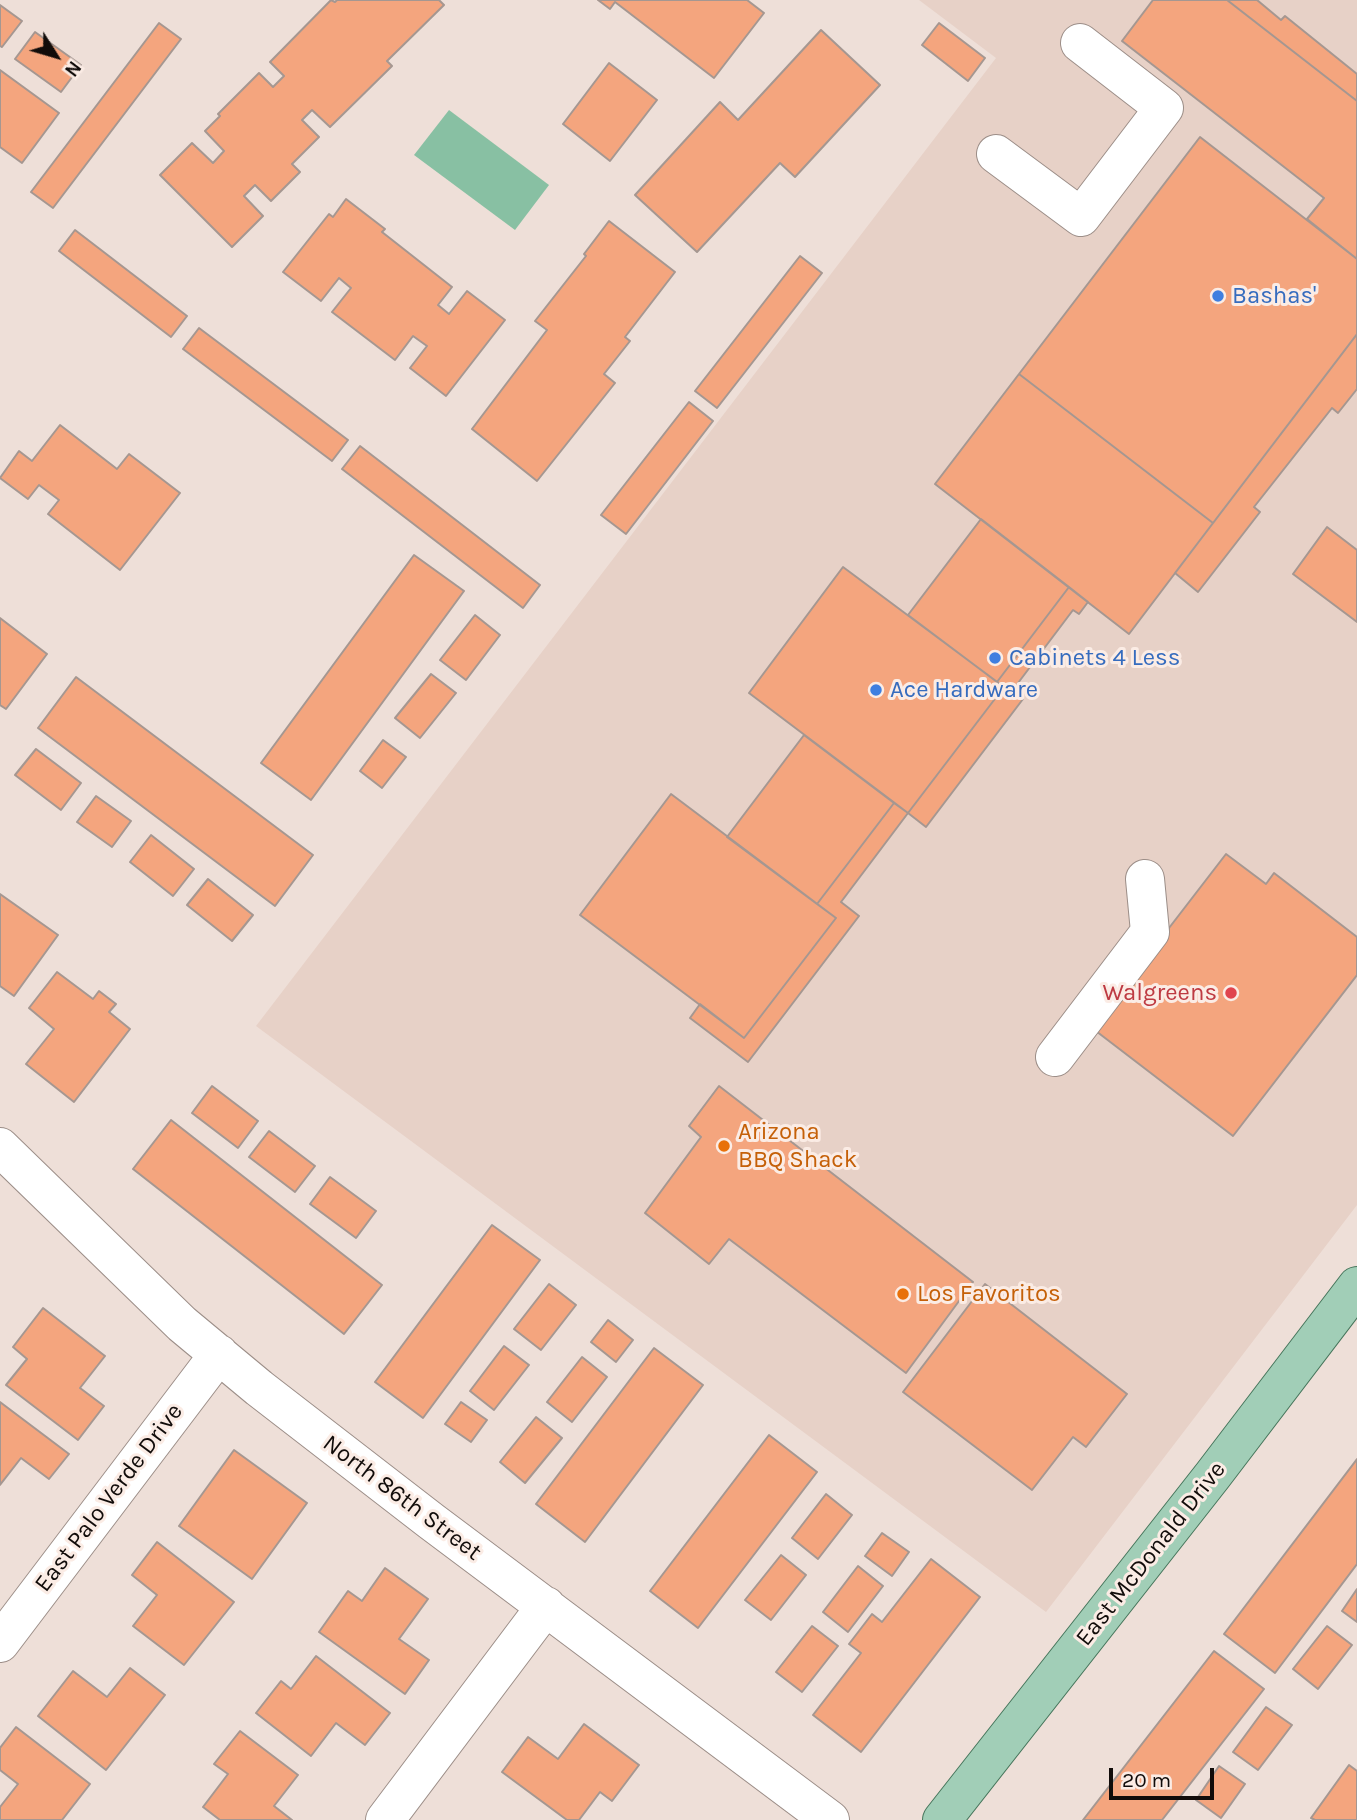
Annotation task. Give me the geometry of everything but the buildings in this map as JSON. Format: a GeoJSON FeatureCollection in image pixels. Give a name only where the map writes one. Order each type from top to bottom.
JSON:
{"type":"FeatureCollection","features":[{"type":"Feature","properties":{"kind":"main road","name":"East McDonald Drive"},"geometry":{"type":"LineString","coordinates":[[942,1820],[1213,1475],[1357,1286]]}},
{"type":"Feature","properties":{"kind":"street"},"geometry":{"type":"LineString","coordinates":[[996,154],[1081,217],[1164,108],[1080,43]]}},
{"type":"Feature","properties":{"kind":"street"},"geometry":{"type":"LineString","coordinates":[[1055,1057],[1150,932],[1145,879]]}},
{"type":"Feature","properties":{"kind":"street","name":"North 86th Street"},"geometry":{"type":"LineString","coordinates":[[0,1147],[182,1324],[431,1521],[830,1820]]}},
{"type":"Feature","properties":{"kind":"street","name":"East Palo Verde Drive"},"geometry":{"type":"LineString","coordinates":[[0,1643],[219,1354]]}},
{"type":"Feature","properties":{"kind":"street"},"geometry":{"type":"LineString","coordinates":[[385,1820],[546,1606]]}},
{"type":"Feature","properties":{"kind":"shaded area"},"geometry":{"type":"Polygon","coordinates":[[[919,0],[1357,0],[1357,1205],[1046,1612],[256,1026],[996,58],[919,0]]]}},
{"type":"Feature","properties":{"kind":"green space"},"geometry":{"type":"Polygon","coordinates":[[[449,110],[549,185],[515,230],[414,155],[449,110]]]}},
{"type":"Feature","properties":{"kind":"place","name":"Bashas'"},"geometry":{"type":"Point","coordinates":[1218,296]}},
{"type":"Feature","properties":{"kind":"place","name":"Cabinets 4 Less"},"geometry":{"type":"Point","coordinates":[995,658]}},
{"type":"Feature","properties":{"kind":"place","name":"Ace Hardware"},"geometry":{"type":"Point","coordinates":[876,690]}},
{"type":"Feature","properties":{"kind":"place","name":"Walgreens"},"geometry":{"type":"Point","coordinates":[1231,993]}},
{"type":"Feature","properties":{"kind":"place","name":"Arizona BBQ Shack"},"geometry":{"type":"Point","coordinates":[724,1146]}},
{"type":"Feature","properties":{"kind":"place","name":"Los Favoritos"},"geometry":{"type":"Point","coordinates":[903,1294]}}]}
